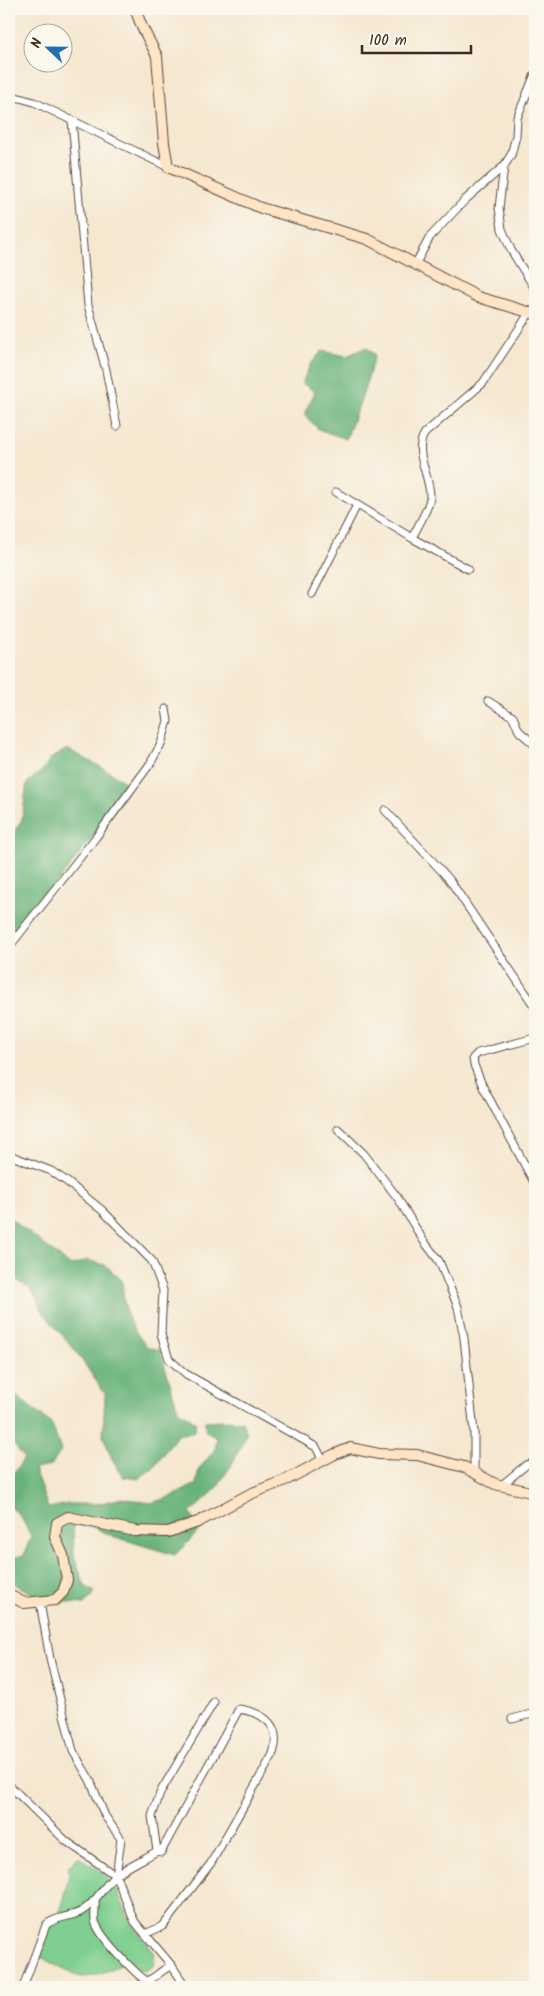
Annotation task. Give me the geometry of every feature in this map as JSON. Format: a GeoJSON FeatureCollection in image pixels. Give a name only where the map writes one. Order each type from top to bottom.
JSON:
{"type":"FeatureCollection","features":[{"type":"Feature","properties":{"kind":"street"},"geometry":{"type":"LineString","coordinates":[[135,9],[157,56],[164,143],[168,167]]}},
{"type":"Feature","properties":{"kind":"street"},"geometry":{"type":"LineString","coordinates":[[416,263],[430,237],[465,200],[504,166],[511,155],[516,136],[517,118],[535,74]]}},
{"type":"Feature","properties":{"kind":"street"},"geometry":{"type":"LineString","coordinates":[[9,95],[34,102],[168,167],[262,208],[367,238],[478,297],[533,313],[483,383],[425,433],[420,441],[430,500],[412,538]]}},
{"type":"Feature","properties":{"kind":"street"},"geometry":{"type":"LineString","coordinates":[[72,120],[88,305],[106,370],[117,426]]}},
{"type":"Feature","properties":{"kind":"street"},"geometry":{"type":"LineString","coordinates":[[504,166],[499,208],[502,230],[511,250],[535,289]]}},
{"type":"Feature","properties":{"kind":"street"},"geometry":{"type":"LineString","coordinates":[[336,492],[468,569]]}},
{"type":"Feature","properties":{"kind":"street"},"geometry":{"type":"LineString","coordinates":[[312,594],[357,505]]}},
{"type":"Feature","properties":{"kind":"street"},"geometry":{"type":"LineString","coordinates":[[488,701],[513,716],[519,731],[535,746]]}},
{"type":"Feature","properties":{"kind":"street"},"geometry":{"type":"LineString","coordinates":[[9,947],[96,837],[130,788],[139,780],[150,764],[164,736],[168,721],[166,709]]}},
{"type":"Feature","properties":{"kind":"street"},"geometry":{"type":"LineString","coordinates":[[385,810],[449,880],[535,1007]]}},
{"type":"Feature","properties":{"kind":"street"},"geometry":{"type":"LineString","coordinates":[[535,1038],[478,1053],[473,1058],[474,1065],[484,1087],[535,1184]]}},
{"type":"Feature","properties":{"kind":"street"},"geometry":{"type":"LineString","coordinates":[[338,1129],[364,1154],[397,1197],[423,1240],[440,1261],[458,1307],[464,1338],[474,1432],[474,1473]]}},
{"type":"Feature","properties":{"kind":"street"},"geometry":{"type":"LineString","coordinates":[[9,1155],[51,1171],[66,1181],[103,1210],[152,1261],[163,1290],[161,1334],[169,1359],[186,1374],[316,1447],[322,1459],[350,1448],[379,1454],[417,1454],[464,1468],[495,1484],[503,1484],[535,1493]]}},
{"type":"Feature","properties":{"kind":"street"},"geometry":{"type":"LineString","coordinates":[[10,1595],[24,1603],[55,1600],[64,1592],[67,1580],[63,1555],[55,1537],[57,1523],[68,1517],[135,1531],[168,1532],[198,1522],[250,1494],[288,1480],[333,1455]]}},
{"type":"Feature","properties":{"kind":"street"},"geometry":{"type":"LineString","coordinates":[[503,1484],[526,1465],[535,1462]]}},
{"type":"Feature","properties":{"kind":"street"},"geometry":{"type":"LineString","coordinates":[[40,1602],[50,1659],[73,1751],[90,1780],[105,1816],[121,1839],[116,1876],[135,1922],[172,1966],[186,1987]]}},
{"type":"Feature","properties":{"kind":"street"},"geometry":{"type":"LineString","coordinates":[[156,1851],[152,1816],[161,1791],[214,1702]]}},
{"type":"Feature","properties":{"kind":"street"},"geometry":{"type":"LineString","coordinates":[[23,1987],[46,1925],[52,1920],[65,1918],[82,1911],[95,1901],[116,1876],[156,1851],[161,1852],[239,1709],[252,1711],[264,1717],[274,1730],[276,1744],[272,1756],[211,1863],[163,1926],[145,1934]]}},
{"type":"Feature","properties":{"kind":"street"},"geometry":{"type":"LineString","coordinates":[[512,1719],[535,1713]]}},
{"type":"Feature","properties":{"kind":"street"},"geometry":{"type":"LineString","coordinates":[[9,1785],[66,1841],[116,1876]]}},
{"type":"Feature","properties":{"kind":"street"},"geometry":{"type":"LineString","coordinates":[[95,1901],[95,1923],[103,1936],[137,1974],[146,1980],[152,1979],[166,1967],[172,1966]]}},
{"type":"Feature","properties":{"kind":"green space"},"geometry":{"type":"Polygon","coordinates":[[[366,347],[375,355],[346,439],[318,429],[304,414],[315,392],[302,383],[310,365],[322,351],[347,356],[366,347]]]}},
{"type":"Feature","properties":{"kind":"green space"},"geometry":{"type":"Polygon","coordinates":[[[67,749],[110,772],[129,785],[122,800],[49,893],[9,936],[9,841],[22,819],[27,783],[42,771],[50,759],[67,749]]]}},
{"type":"Feature","properties":{"kind":"green space"},"geometry":{"type":"Polygon","coordinates":[[[9,1217],[71,1266],[87,1260],[105,1265],[122,1280],[124,1300],[131,1323],[147,1347],[160,1350],[178,1410],[196,1422],[193,1433],[178,1434],[152,1469],[138,1479],[123,1477],[112,1459],[103,1436],[105,1394],[75,1350],[44,1314],[32,1290],[9,1275],[9,1217]]]}},
{"type":"Feature","properties":{"kind":"green space"},"geometry":{"type":"Polygon","coordinates":[[[11,1392],[52,1424],[61,1451],[51,1466],[34,1469],[48,1508],[68,1504],[97,1504],[122,1498],[151,1503],[173,1496],[196,1484],[199,1469],[215,1449],[217,1438],[206,1432],[205,1421],[242,1421],[247,1434],[231,1466],[215,1490],[190,1513],[200,1530],[175,1555],[115,1537],[90,1526],[73,1525],[74,1556],[85,1586],[95,1592],[85,1604],[65,1602],[35,1595],[9,1579],[9,1559],[24,1555],[31,1536],[19,1515],[9,1507],[9,1476],[17,1469],[24,1458],[9,1438],[9,1393],[11,1392]]]}},
{"type":"Feature","properties":{"kind":"green space"},"geometry":{"type":"Polygon","coordinates":[[[78,1857],[101,1871],[114,1884],[130,1921],[155,1954],[153,1966],[145,1971],[138,1969],[132,1962],[95,1975],[82,1977],[39,1956],[49,1927],[56,1922],[61,1908],[67,1888],[69,1866],[78,1857]]]}}]}
